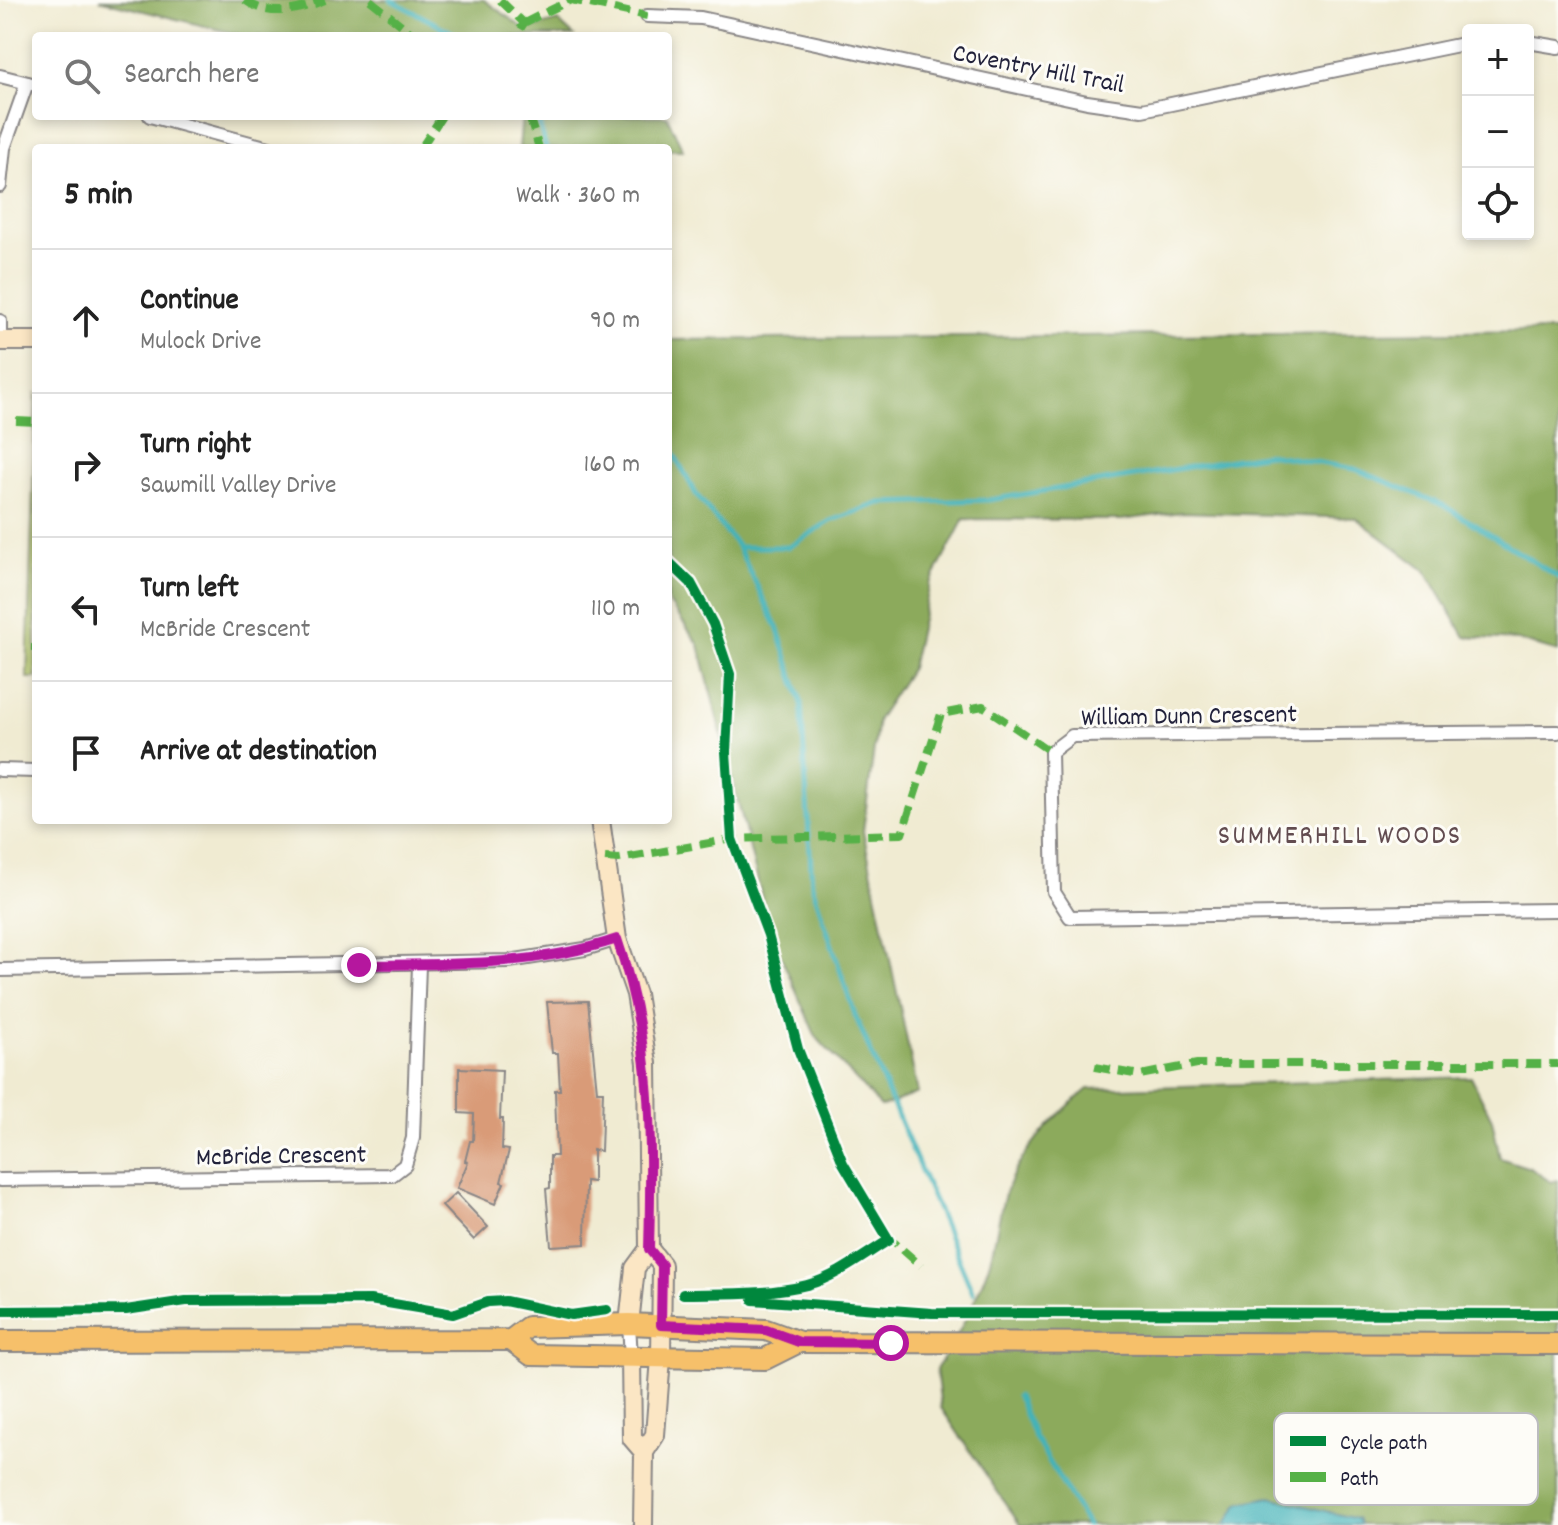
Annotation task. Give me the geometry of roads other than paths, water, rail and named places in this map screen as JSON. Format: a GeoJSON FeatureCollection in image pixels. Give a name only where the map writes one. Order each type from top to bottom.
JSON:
{"type":"FeatureCollection","features":[{"type":"Feature","properties":{"kind":"main road"},"geometry":{"type":"LineString","coordinates":[[511,1340],[528,1327],[629,1324],[766,1330],[799,1342],[1558,1344]]}},
{"type":"Feature","properties":{"kind":"main road"},"geometry":{"type":"LineString","coordinates":[[0,1341],[511,1340],[531,1355],[765,1359],[799,1342]]}},
{"type":"Feature","properties":{"kind":"street","name":"Coventry Hill Trail"},"geometry":{"type":"LineString","coordinates":[[647,16],[701,18],[1087,102],[1142,110],[1462,44]]}},
{"type":"Feature","properties":{"kind":"street"},"geometry":{"type":"LineString","coordinates":[[1534,43],[1558,47]]}},
{"type":"Feature","properties":{"kind":"street"},"geometry":{"type":"LineString","coordinates":[[0,76],[31,84],[4,148],[0,186]]}},
{"type":"Feature","properties":{"kind":"street"},"geometry":{"type":"LineString","coordinates":[[165,120],[254,144]]}},
{"type":"Feature","properties":{"kind":"street"},"geometry":{"type":"LineString","coordinates":[[0,321],[0,341],[32,341]]}},
{"type":"Feature","properties":{"kind":"street","name":"William Dunn Crescent"},"geometry":{"type":"LineString","coordinates":[[1558,732],[1072,736],[1051,752],[1054,892],[1070,917],[1558,910]]}},
{"type":"Feature","properties":{"kind":"street"},"geometry":{"type":"LineString","coordinates":[[0,770],[32,771]]}},
{"type":"Feature","properties":{"kind":"street"},"geometry":{"type":"LineString","coordinates":[[601,824],[617,939],[636,994],[647,1063],[649,1249],[635,1268],[629,1324],[632,1438],[644,1452]]}},
{"type":"Feature","properties":{"kind":"street"},"geometry":{"type":"LineString","coordinates":[[0,970],[419,965],[550,956],[617,939]]}},
{"type":"Feature","properties":{"kind":"street","name":"McBride Crescent"},"geometry":{"type":"LineString","coordinates":[[0,1180],[392,1175],[405,1165],[413,1138],[419,965]]}},
{"type":"Feature","properties":{"kind":"street"},"geometry":{"type":"LineString","coordinates":[[643,1525],[644,1452],[655,1435],[661,1358],[662,1265],[649,1249]]}},
{"type":"Feature","properties":{"kind":"water"},"geometry":{"type":"Polygon","coordinates":[[[1270,1497],[1274,1498],[1274,1505],[1302,1505],[1357,1519],[1360,1525],[1225,1525],[1240,1503],[1270,1497]]]}},
{"type":"Feature","properties":{"kind":"waterway"},"geometry":{"type":"LineString","coordinates":[[391,0],[451,32]]}},
{"type":"Feature","properties":{"kind":"waterway"},"geometry":{"type":"LineString","coordinates":[[538,120],[545,144]]}},
{"type":"Feature","properties":{"kind":"waterway"},"geometry":{"type":"LineString","coordinates":[[672,450],[696,494],[738,547],[777,627],[801,701],[812,885],[855,1015],[973,1293]]}},
{"type":"Feature","properties":{"kind":"waterway"},"geometry":{"type":"LineString","coordinates":[[738,547],[789,547],[830,521],[880,503],[989,500],[1268,454],[1355,469],[1443,505],[1558,577]]}},
{"type":"Feature","properties":{"kind":"waterway"},"geometry":{"type":"LineString","coordinates":[[1017,1396],[1034,1436],[1087,1525]]}},
{"type":"Feature","properties":{"kind":"district","name":"SUMMERHILL WOODS"},"geometry":{"type":"Point","coordinates":[1340,833]}}]}
